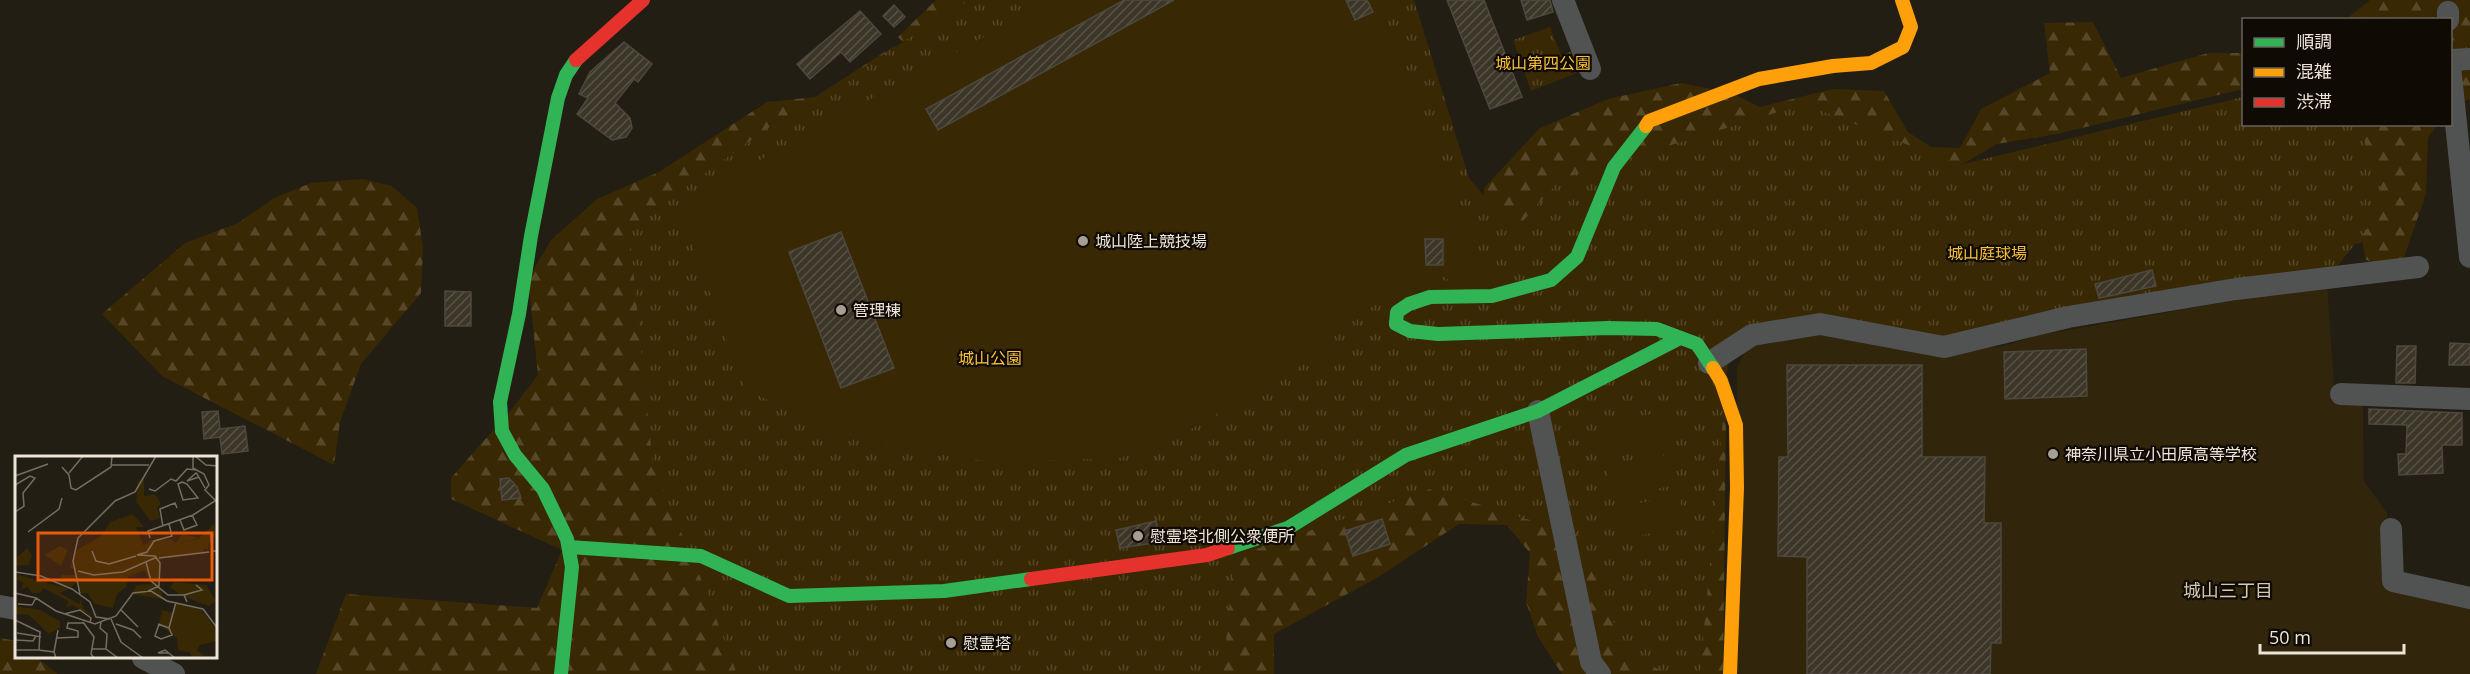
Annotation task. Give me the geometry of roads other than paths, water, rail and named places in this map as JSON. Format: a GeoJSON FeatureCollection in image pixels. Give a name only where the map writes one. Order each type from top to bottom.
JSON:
{"type":"FeatureCollection","features":[{"type":"Feature","properties":{"kind":"street"},"geometry":{"type":"LineString","coordinates":[[561,674],[572,567],[569,548],[543,489],[515,454],[502,431],[500,402],[519,314],[531,236],[558,98],[566,75],[576,60],[643,0]]}},
{"type":"Feature","properties":{"kind":"street"},"geometry":{"type":"LineString","coordinates":[[1563,0],[1590,69]]}},
{"type":"Feature","properties":{"kind":"street"},"geometry":{"type":"LineString","coordinates":[[1730,674],[1732,564],[1737,488],[1736,425],[1721,381],[1697,344],[1657,329],[1608,328],[1438,334],[1410,331],[1396,324],[1397,312],[1409,304],[1430,297],[1492,296],[1551,280],[1577,257],[1614,167],[1649,121],[1759,79],[1833,66],[1871,63],[1902,47],[1911,27],[1902,0]]}},
{"type":"Feature","properties":{"kind":"street"},"geometry":{"type":"LineString","coordinates":[[2452,60],[2470,59]]}},
{"type":"Feature","properties":{"kind":"street"},"geometry":{"type":"LineString","coordinates":[[2452,76],[2470,257]]}},
{"type":"Feature","properties":{"kind":"street"},"geometry":{"type":"LineString","coordinates":[[1709,363],[1752,335],[1820,324],[1944,347],[2079,315],[2236,289],[2418,267]]}},
{"type":"Feature","properties":{"kind":"street"},"geometry":{"type":"LineString","coordinates":[[569,548],[701,556],[789,596],[944,591],[1207,555],[1288,528],[1406,455],[1538,411],[1680,338]]}},
{"type":"Feature","properties":{"kind":"street"},"geometry":{"type":"LineString","coordinates":[[2340,394],[2470,399]]}},
{"type":"Feature","properties":{"kind":"street"},"geometry":{"type":"LineString","coordinates":[[1538,411],[1591,662],[1600,674]]}},
{"type":"Feature","properties":{"kind":"street"},"geometry":{"type":"LineString","coordinates":[[2391,529],[2394,580],[2470,598]]}},
{"type":"Feature","properties":{"kind":"street"},"geometry":{"type":"LineString","coordinates":[[0,606],[15,609]]}},
{"type":"Feature","properties":{"kind":"street"},"geometry":{"type":"LineString","coordinates":[[147,659],[174,674]]}},
{"type":"Feature","properties":{"kind":"place","name":"城山陸上競技場"},"geometry":{"type":"Point","coordinates":[1083,241]}},
{"type":"Feature","properties":{"kind":"place","name":"管理棟"},"geometry":{"type":"Point","coordinates":[841,310]}},
{"type":"Feature","properties":{"kind":"place","name":"神奈川県立小田原高等学校"},"geometry":{"type":"Point","coordinates":[2053,454]}},
{"type":"Feature","properties":{"kind":"place","name":"慰霊塔北側公衆便所"},"geometry":{"type":"Point","coordinates":[1138,536]}},
{"type":"Feature","properties":{"kind":"place","name":"慰霊塔"},"geometry":{"type":"Point","coordinates":[951,643]}},
{"type":"Feature","properties":{"kind":"district","name":"城山三丁目"},"geometry":{"type":"Point","coordinates":[2228,591]}},
{"type":"Feature","properties":{"kind":"park label","name":"城山第四公園"},"geometry":{"type":"Point","coordinates":[1543,63]}},
{"type":"Feature","properties":{"kind":"park label","name":"城山庭球場"},"geometry":{"type":"Point","coordinates":[1987,253]}},
{"type":"Feature","properties":{"kind":"park label","name":"城山公園"},"geometry":{"type":"Point","coordinates":[990,358]}}]}
